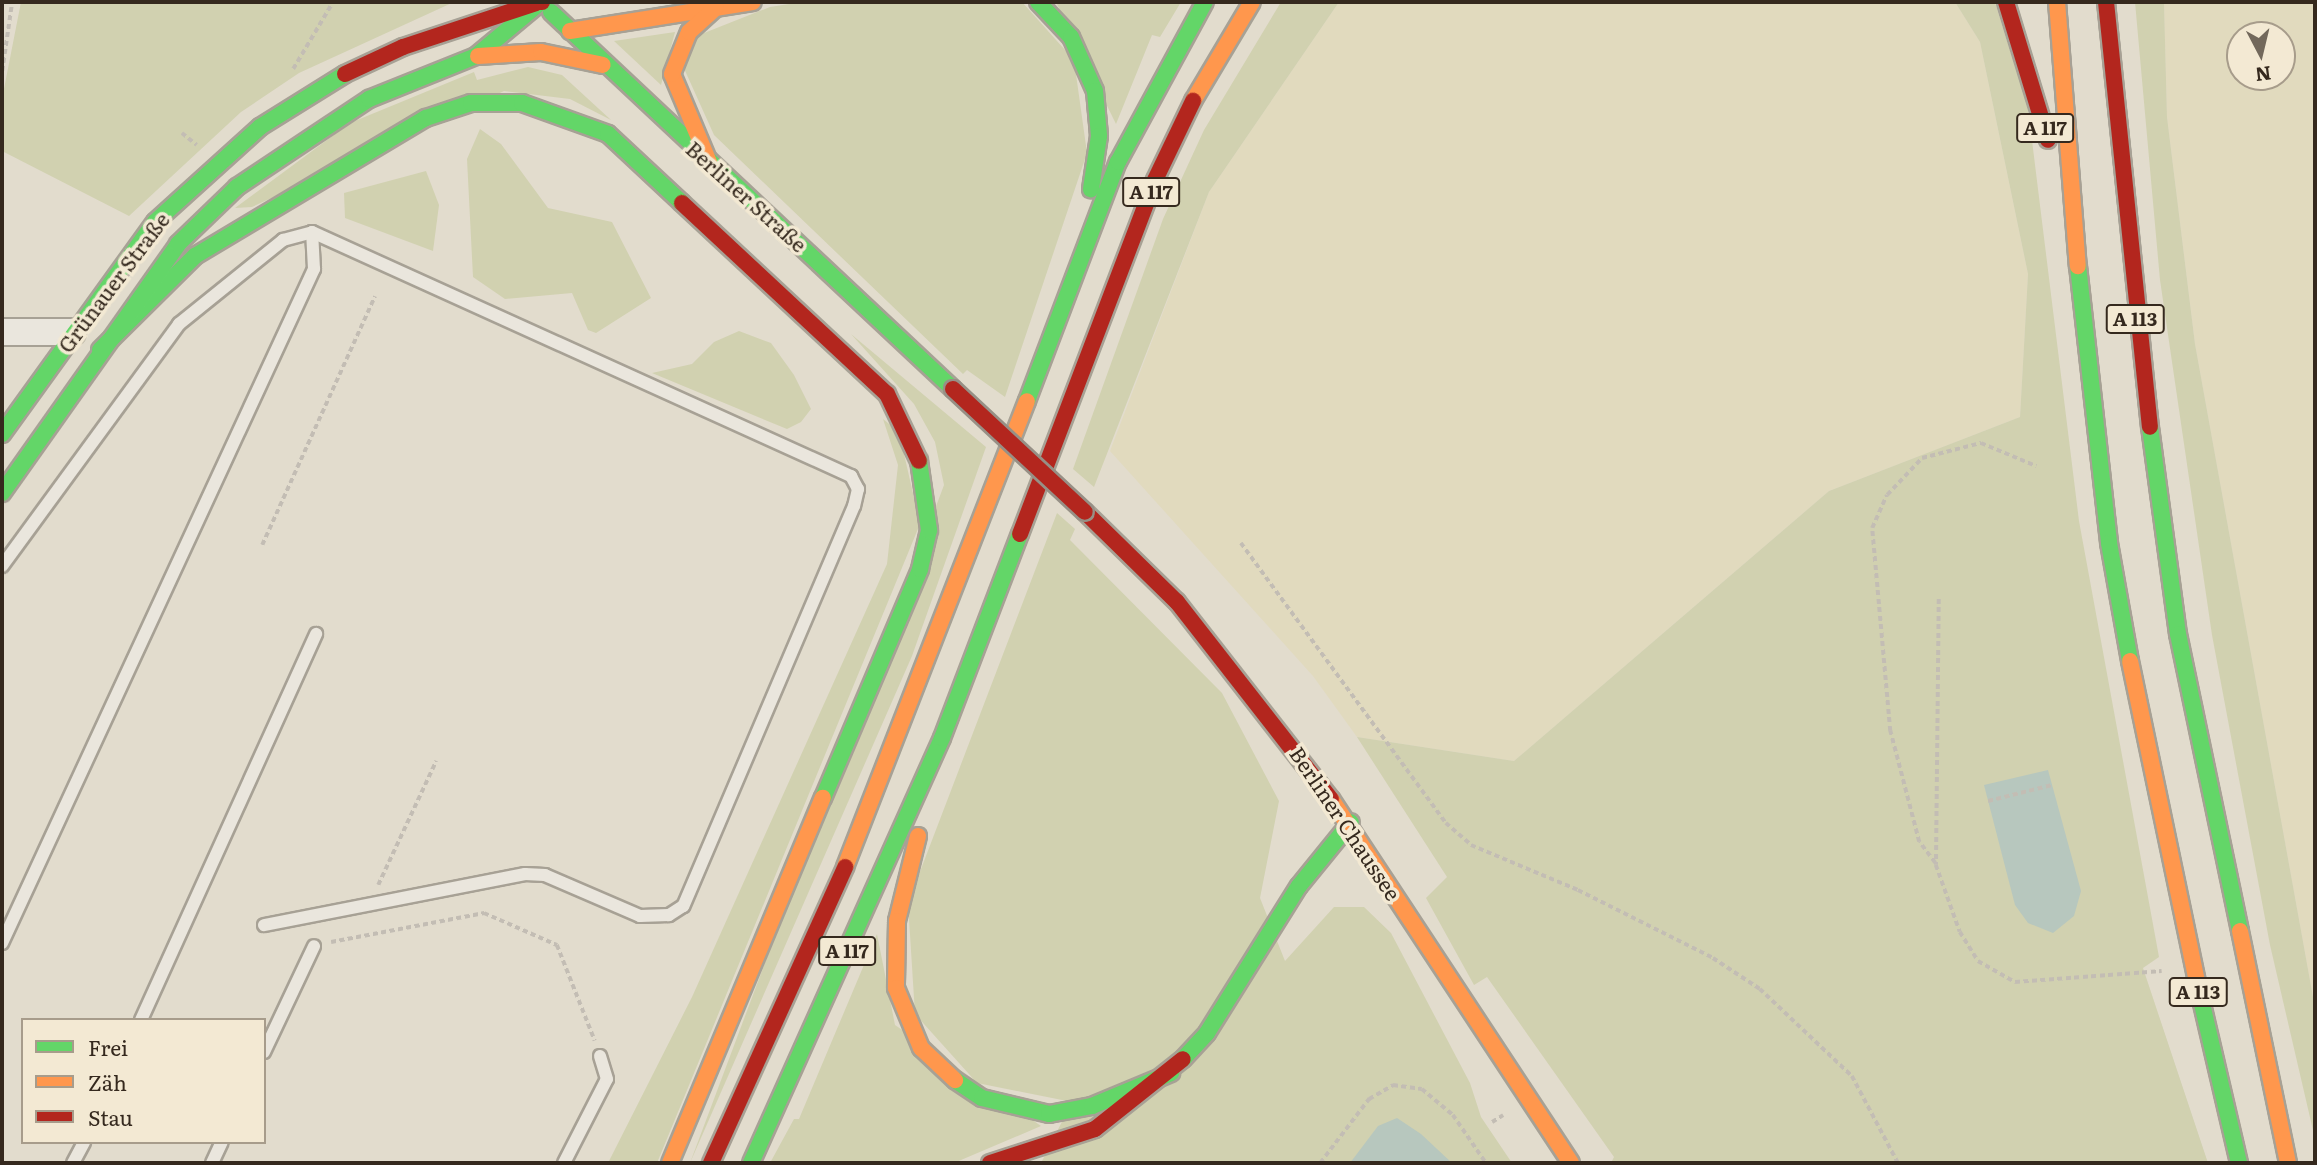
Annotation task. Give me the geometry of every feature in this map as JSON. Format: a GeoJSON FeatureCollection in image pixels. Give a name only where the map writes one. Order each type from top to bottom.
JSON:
{"type":"FeatureCollection","features":[{"type":"Feature","properties":{"kind":"main road","name":"Berliner Straße"},"geometry":{"type":"LineString","coordinates":[[541,2],[603,65],[1085,512]]}},
{"type":"Feature","properties":{"kind":"main road","name":"Grünauer Straße"},"geometry":{"type":"LineString","coordinates":[[477,56],[541,2]]}},
{"type":"Feature","properties":{"kind":"main road","name":"Grünauer Straße"},"geometry":{"type":"LineString","coordinates":[[2,434],[72,332],[155,222],[260,127],[329,82],[403,47],[541,2]]}},
{"type":"Feature","properties":{"kind":"main road"},"geometry":{"type":"LineString","coordinates":[[570,31],[753,2]]}},
{"type":"Feature","properties":{"kind":"main road"},"geometry":{"type":"LineString","coordinates":[[1038,2],[1082,54],[1100,112],[1095,170],[1066,305]]}},
{"type":"Feature","properties":{"kind":"main road","name":"A 117"},"geometry":{"type":"LineString","coordinates":[[711,1163],[879,791],[1066,305],[1118,162],[1205,2]]}},
{"type":"Feature","properties":{"kind":"main road","name":"A 117"},"geometry":{"type":"LineString","coordinates":[[751,1163],[942,738],[1155,180],[1183,118],[1252,2]]}},
{"type":"Feature","properties":{"kind":"main road","name":"A 117"},"geometry":{"type":"LineString","coordinates":[[2006,2],[2033,78],[2077,256]]}},
{"type":"Feature","properties":{"kind":"main road","name":"A 113"},"geometry":{"type":"LineString","coordinates":[[2057,2],[2077,256],[2131,678],[2192,967],[2239,1163]]}},
{"type":"Feature","properties":{"kind":"main road","name":"A 113"},"geometry":{"type":"LineString","coordinates":[[2106,2],[2150,438],[2178,634],[2247,987],[2288,1163]]}},
{"type":"Feature","properties":{"kind":"main road"},"geometry":{"type":"LineString","coordinates":[[709,162],[672,74],[689,32],[716,8]]}},
{"type":"Feature","properties":{"kind":"main road","name":"Grünauer Straße"},"geometry":{"type":"LineString","coordinates":[[2,493],[100,350],[178,244],[237,187],[369,99],[477,56],[541,52],[603,65]]}},
{"type":"Feature","properties":{"kind":"main road"},"geometry":{"type":"LineString","coordinates":[[100,350],[195,256],[426,118],[471,103],[522,103],[608,134],[892,401],[926,475],[929,530],[920,569],[670,1163]]}},
{"type":"Feature","properties":{"kind":"main road","name":"Berliner Chaussee"},"geometry":{"type":"LineString","coordinates":[[1085,512],[1224,656],[1351,822],[1485,1040],[1571,1163]]}},
{"type":"Feature","properties":{"kind":"main road"},"geometry":{"type":"LineString","coordinates":[[942,738],[895,946],[896,988],[920,1048],[982,1098],[1049,1114],[1092,1106],[1171,1073]]}},
{"type":"Feature","properties":{"kind":"main road"},"geometry":{"type":"LineString","coordinates":[[990,1163],[1095,1129],[1171,1073],[1207,1033],[1299,886],[1351,822]]}},
{"type":"Feature","properties":{"kind":"main road"},"geometry":{"type":"LineString","coordinates":[[2247,987],[2286,1054]]}},
{"type":"Feature","properties":{"kind":"street"},"geometry":{"type":"LineString","coordinates":[[2,332],[72,332]]}},
{"type":"Feature","properties":{"kind":"lane"},"geometry":{"type":"LineString","coordinates":[[2,943],[314,269],[312,232]]}},
{"type":"Feature","properties":{"kind":"lane"},"geometry":{"type":"LineString","coordinates":[[2,566],[179,324],[283,240],[312,232],[850,476],[858,489],[683,906],[669,915],[640,916],[545,875],[525,874],[264,925]]}},
{"type":"Feature","properties":{"kind":"lane"},"geometry":{"type":"LineString","coordinates":[[142,1018],[316,634]]}},
{"type":"Feature","properties":{"kind":"lane"},"geometry":{"type":"LineString","coordinates":[[266,1048],[314,946]]}},
{"type":"Feature","properties":{"kind":"lane"},"geometry":{"type":"LineString","coordinates":[[564,1163],[607,1079],[600,1056]]}},
{"type":"Feature","properties":{"kind":"lane"},"geometry":{"type":"LineString","coordinates":[[73,1163],[83,1144]]}},
{"type":"Feature","properties":{"kind":"lane"},"geometry":{"type":"LineString","coordinates":[[212,1163],[221,1144]]}},
{"type":"Feature","properties":{"kind":"path"},"geometry":{"type":"LineString","coordinates":[[2,71],[12,2]]}},
{"type":"Feature","properties":{"kind":"path"},"geometry":{"type":"LineString","coordinates":[[287,79],[333,2]]}},
{"type":"Feature","properties":{"kind":"path"},"geometry":{"type":"LineString","coordinates":[[182,133],[203,150]]}},
{"type":"Feature","properties":{"kind":"path"},"geometry":{"type":"LineString","coordinates":[[262,545],[375,296]]}},
{"type":"Feature","properties":{"kind":"path"},"geometry":{"type":"LineString","coordinates":[[2036,466],[1981,443],[1922,458],[1887,495],[1872,528],[1890,731],[1919,842],[1936,865],[1978,961],[2015,982],[2059,983],[2192,967]]}},
{"type":"Feature","properties":{"kind":"path"},"geometry":{"type":"LineString","coordinates":[[1241,543],[1447,823],[1471,845],[1578,890],[1713,958],[1760,989],[1852,1076],[1898,1163]]}},
{"type":"Feature","properties":{"kind":"path"},"geometry":{"type":"LineString","coordinates":[[1936,865],[1939,599]]}},
{"type":"Feature","properties":{"kind":"path"},"geometry":{"type":"LineString","coordinates":[[353,936],[436,761]]}},
{"type":"Feature","properties":{"kind":"path"},"geometry":{"type":"LineString","coordinates":[[1988,800],[2052,785]]}},
{"type":"Feature","properties":{"kind":"path"},"geometry":{"type":"LineString","coordinates":[[314,946],[353,936],[484,913],[557,945],[600,1056]]}},
{"type":"Feature","properties":{"kind":"path"},"geometry":{"type":"LineString","coordinates":[[1320,1163],[1369,1099],[1393,1085],[1422,1089],[1453,1115],[1486,1163]]}},
{"type":"Feature","properties":{"kind":"path"},"geometry":{"type":"LineString","coordinates":[[1492,1122],[1503,1115]]}},
{"type":"Feature","properties":{"kind":"shaded area"},"geometry":{"type":"Polygon","coordinates":[[[1339,2],[1955,2],[1980,42],[2028,274],[2020,417],[1829,491],[1514,761],[1357,737],[1313,676],[1110,451],[1209,192],[1339,2]]]}},
{"type":"Feature","properties":{"kind":"shaded area"},"geometry":{"type":"Polygon","coordinates":[[[2164,2],[2315,2],[2315,1008],[2195,344],[2167,117],[2164,2]]]}},
{"type":"Feature","properties":{"kind":"shaded area"},"geometry":{"type":"Polygon","coordinates":[[[2048,770],[2081,891],[2074,916],[2053,933],[2028,923],[2015,905],[1984,785],[2048,770]]]}},
{"type":"Feature","properties":{"kind":"shaded area"},"geometry":{"type":"Polygon","coordinates":[[[1397,1118],[1421,1134],[1452,1163],[1350,1163],[1378,1126],[1397,1118]]]}},
{"type":"Feature","properties":{"kind":"green space"},"geometry":{"type":"Polygon","coordinates":[[[21,2],[454,2],[299,73],[241,112],[129,216],[2,151],[2,99],[21,2]]]}},
{"type":"Feature","properties":{"kind":"green space"},"geometry":{"type":"Polygon","coordinates":[[[802,2],[1022,2],[1074,60],[1087,153],[1005,397],[967,370],[963,374],[714,135],[682,64],[694,37],[770,7],[802,2]]]}},
{"type":"Feature","properties":{"kind":"green space"},"geometry":{"type":"Polygon","coordinates":[[[1056,2],[1181,2],[1160,37],[1152,35],[1116,124],[1056,2]]]}},
{"type":"Feature","properties":{"kind":"green space"},"geometry":{"type":"Polygon","coordinates":[[[1281,2],[1339,2],[1209,192],[1094,487],[1073,469],[1163,219],[1204,130],[1281,2]]]}},
{"type":"Feature","properties":{"kind":"green space"},"geometry":{"type":"Polygon","coordinates":[[[1955,2],[1995,2],[2028,108],[2079,521],[2159,957],[2143,968],[2208,1163],[1611,1163],[1614,1157],[1487,977],[1474,985],[1426,898],[1447,877],[1357,737],[1514,761],[1829,491],[2020,417],[2028,274],[1980,42],[1955,2]]]}},
{"type":"Feature","properties":{"kind":"green space"},"geometry":{"type":"Polygon","coordinates":[[[2135,2],[2164,2],[2167,117],[2195,344],[2315,1008],[2315,1139],[2270,945],[2212,635],[2160,280],[2135,2]]]}},
{"type":"Feature","properties":{"kind":"green space"},"geometry":{"type":"Polygon","coordinates":[[[675,32],[661,85],[614,41],[675,32]]]}},
{"type":"Feature","properties":{"kind":"green space"},"geometry":{"type":"Polygon","coordinates":[[[528,67],[562,75],[611,120],[570,99],[504,91],[252,207],[235,208],[350,123],[474,72],[477,80],[528,67]]]}},
{"type":"Feature","properties":{"kind":"green space"},"geometry":{"type":"Polygon","coordinates":[[[480,129],[501,144],[548,208],[612,222],[651,298],[596,333],[588,330],[572,293],[505,299],[473,277],[467,159],[480,129]]]}},
{"type":"Feature","properties":{"kind":"green space"},"geometry":{"type":"Polygon","coordinates":[[[426,171],[439,205],[433,251],[345,218],[344,193],[426,171]]]}},
{"type":"Feature","properties":{"kind":"green space"},"geometry":{"type":"Polygon","coordinates":[[[739,331],[771,343],[794,375],[811,409],[801,422],[787,429],[652,373],[692,364],[714,342],[739,331]]]}},
{"type":"Feature","properties":{"kind":"green space"},"geometry":{"type":"Polygon","coordinates":[[[851,334],[986,447],[912,656],[690,1163],[944,485],[935,442],[914,404],[851,334]]]}},
{"type":"Feature","properties":{"kind":"green space"},"geometry":{"type":"Polygon","coordinates":[[[883,419],[899,432],[920,524],[657,1163],[608,1163],[692,997],[887,564],[898,465],[883,419]]]}},
{"type":"Feature","properties":{"kind":"green space"},"geometry":{"type":"Polygon","coordinates":[[[1057,513],[1075,529],[1070,540],[1222,693],[1279,801],[1260,898],[1285,961],[1334,907],[1364,907],[1391,933],[1470,1083],[1481,1117],[1512,1163],[1041,1163],[1072,1102],[977,1083],[915,1014],[908,903],[1057,513]]]}},
{"type":"Feature","properties":{"kind":"green space"},"geometry":{"type":"Polygon","coordinates":[[[877,934],[895,1025],[1041,1126],[954,1163],[770,1163],[794,1119],[799,1119],[877,934]]]}},
{"type":"Feature","properties":{"kind":"traffic: fast"},"geometry":{"type":"LineString","coordinates":[[2,493],[178,244],[237,187],[369,99],[476,56],[541,2]]}},
{"type":"Feature","properties":{"kind":"traffic: fast"},"geometry":{"type":"LineString","coordinates":[[1038,2],[1071,37],[1095,91],[1099,136],[1091,189]]}},
{"type":"Feature","properties":{"kind":"traffic: fast"},"geometry":{"type":"LineString","coordinates":[[1027,401],[1118,162],[1205,2]]}},
{"type":"Feature","properties":{"kind":"traffic: fast"},"geometry":{"type":"LineString","coordinates":[[551,12],[953,389]]}},
{"type":"Feature","properties":{"kind":"traffic: fast"},"geometry":{"type":"LineString","coordinates":[[2,434],[155,222],[260,127],[345,74]]}},
{"type":"Feature","properties":{"kind":"traffic: fast"},"geometry":{"type":"LineString","coordinates":[[100,350],[195,256],[426,118],[471,103],[522,103],[608,134],[682,203]]}},
{"type":"Feature","properties":{"kind":"traffic: fast"},"geometry":{"type":"LineString","coordinates":[[2078,266],[2109,543],[2130,661]]}},
{"type":"Feature","properties":{"kind":"traffic: fast"},"geometry":{"type":"LineString","coordinates":[[2150,427],[2178,634],[2240,931]]}},
{"type":"Feature","properties":{"kind":"traffic: fast"},"geometry":{"type":"LineString","coordinates":[[823,798],[920,569],[929,530],[919,461]]}},
{"type":"Feature","properties":{"kind":"traffic: fast"},"geometry":{"type":"LineString","coordinates":[[751,1163],[942,738],[1020,534]]}},
{"type":"Feature","properties":{"kind":"traffic: fast"},"geometry":{"type":"LineString","coordinates":[[1183,1059],[1207,1033],[1299,886],[1351,822]]}},
{"type":"Feature","properties":{"kind":"traffic: fast"},"geometry":{"type":"LineString","coordinates":[[2199,991],[2239,1163]]}},
{"type":"Feature","properties":{"kind":"traffic: fast"},"geometry":{"type":"LineString","coordinates":[[955,1080],[982,1098],[1049,1114],[1092,1106],[1171,1073]]}},
{"type":"Feature","properties":{"kind":"traffic: slow"},"geometry":{"type":"LineString","coordinates":[[570,31],[753,2]]}},
{"type":"Feature","properties":{"kind":"traffic: slow"},"geometry":{"type":"LineString","coordinates":[[1193,101],[1252,2]]}},
{"type":"Feature","properties":{"kind":"traffic: slow"},"geometry":{"type":"LineString","coordinates":[[2057,2],[2078,266]]}},
{"type":"Feature","properties":{"kind":"traffic: slow"},"geometry":{"type":"LineString","coordinates":[[709,162],[672,74],[689,32],[716,8]]}},
{"type":"Feature","properties":{"kind":"traffic: slow"},"geometry":{"type":"LineString","coordinates":[[478,56],[541,52],[603,65]]}},
{"type":"Feature","properties":{"kind":"traffic: slow"},"geometry":{"type":"LineString","coordinates":[[845,867],[1027,401]]}},
{"type":"Feature","properties":{"kind":"traffic: slow"},"geometry":{"type":"LineString","coordinates":[[2130,661],[2199,991]]}},
{"type":"Feature","properties":{"kind":"traffic: slow"},"geometry":{"type":"LineString","coordinates":[[670,1163],[823,798]]}},
{"type":"Feature","properties":{"kind":"traffic: slow"},"geometry":{"type":"LineString","coordinates":[[1331,799],[1571,1163]]}},
{"type":"Feature","properties":{"kind":"traffic: slow"},"geometry":{"type":"LineString","coordinates":[[918,836],[897,921],[896,988],[921,1048],[955,1080]]}},
{"type":"Feature","properties":{"kind":"traffic: slow"},"geometry":{"type":"LineString","coordinates":[[2240,931],[2288,1163]]}},
{"type":"Feature","properties":{"kind":"traffic: jam"},"geometry":{"type":"LineString","coordinates":[[2006,2],[2048,140]]}},
{"type":"Feature","properties":{"kind":"traffic: jam"},"geometry":{"type":"LineString","coordinates":[[2106,2],[2150,427]]}},
{"type":"Feature","properties":{"kind":"traffic: jam"},"geometry":{"type":"LineString","coordinates":[[345,74],[403,47],[536,3]]}},
{"type":"Feature","properties":{"kind":"traffic: jam"},"geometry":{"type":"LineString","coordinates":[[1020,534],[1155,180],[1193,101]]}},
{"type":"Feature","properties":{"kind":"traffic: jam"},"geometry":{"type":"LineString","coordinates":[[682,203],[887,394],[919,461]]}},
{"type":"Feature","properties":{"kind":"traffic: jam"},"geometry":{"type":"LineString","coordinates":[[953,389],[1085,512]]}},
{"type":"Feature","properties":{"kind":"traffic: jam"},"geometry":{"type":"LineString","coordinates":[[1085,512],[1177,602],[1331,799]]}},
{"type":"Feature","properties":{"kind":"traffic: jam"},"geometry":{"type":"LineString","coordinates":[[711,1163],[845,867]]}},
{"type":"Feature","properties":{"kind":"traffic: jam"},"geometry":{"type":"LineString","coordinates":[[990,1163],[1095,1129],[1183,1059]]}}]}
